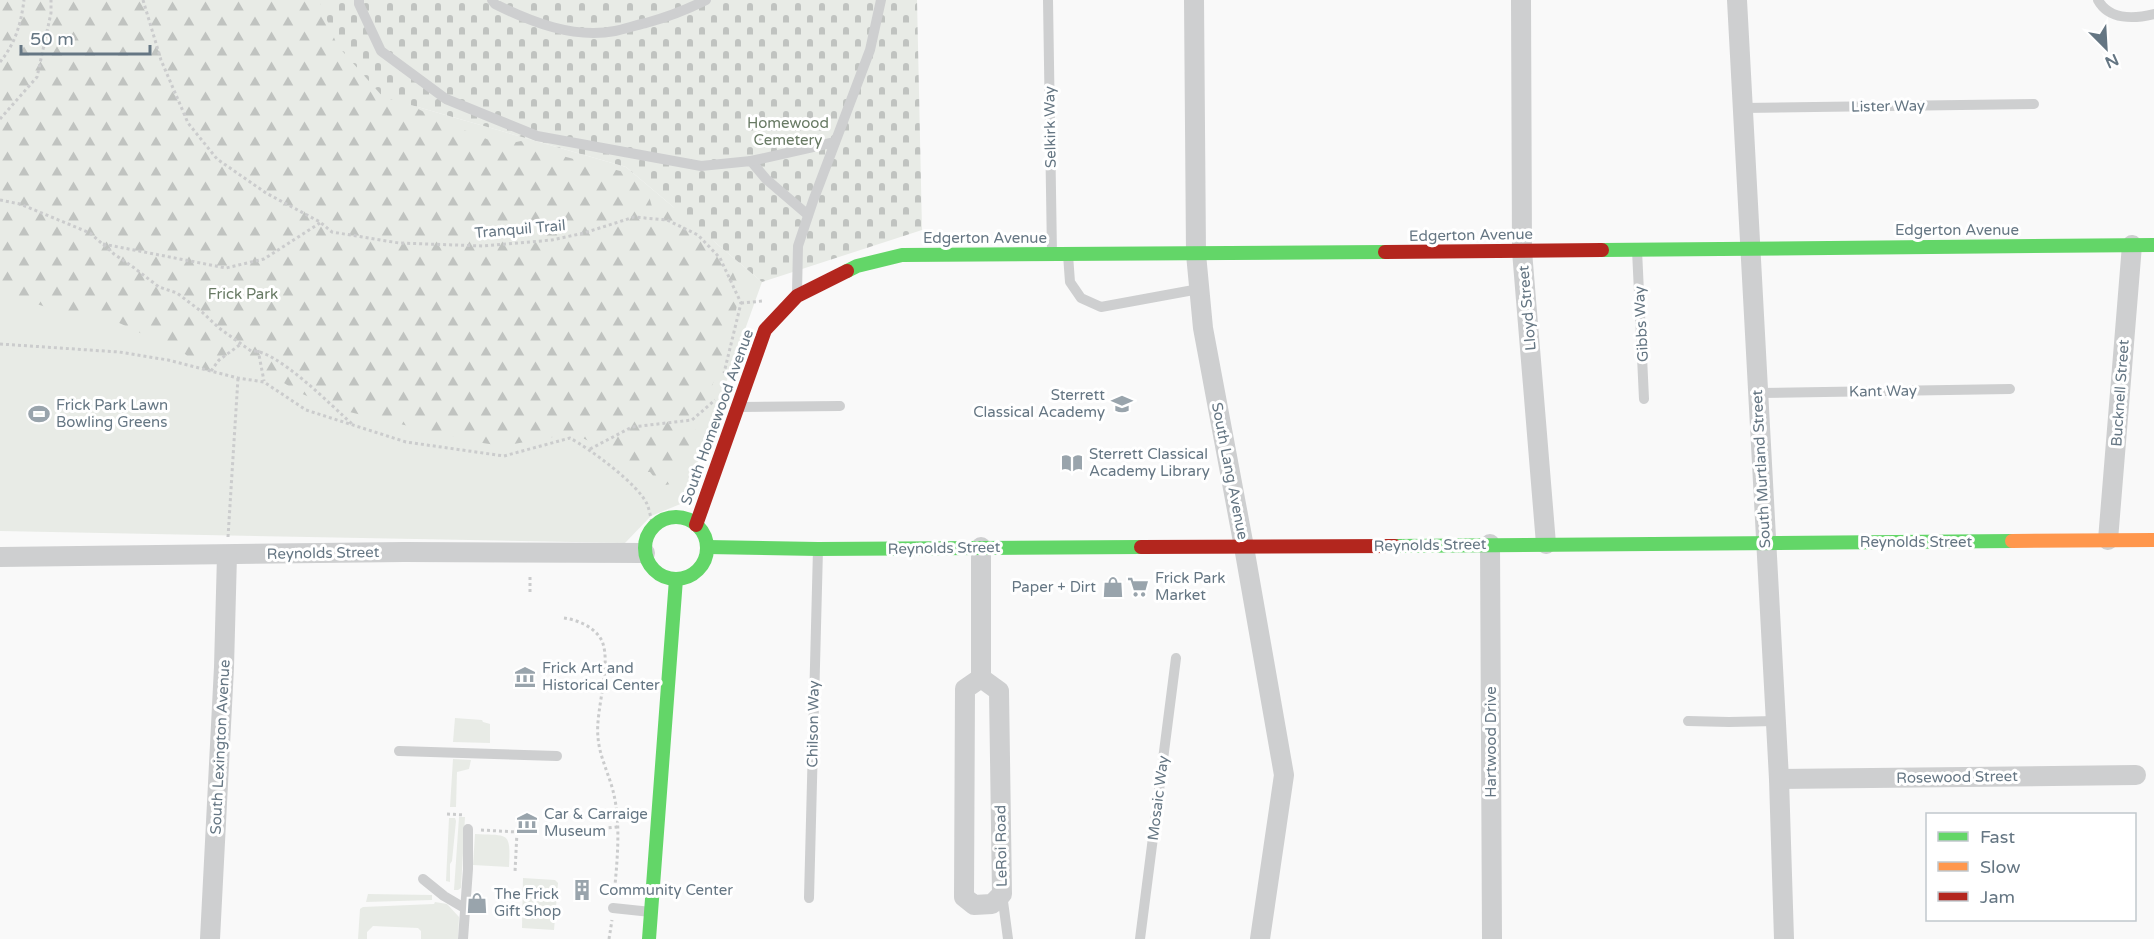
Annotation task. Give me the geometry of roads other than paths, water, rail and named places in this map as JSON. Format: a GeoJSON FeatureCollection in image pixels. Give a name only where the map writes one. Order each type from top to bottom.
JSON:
{"type":"FeatureCollection","features":[{"type":"Feature","properties":{"kind":"street","name":"South Lang Avenue"},"geometry":{"type":"LineString","coordinates":[[1194,0],[1196,254],[1203,328],[1284,775],[1260,939]]}},
{"type":"Feature","properties":{"kind":"street","name":"Lloyd Street"},"geometry":{"type":"LineString","coordinates":[[1521,0],[1522,251],[1546,543]]}},
{"type":"Feature","properties":{"kind":"street","name":"South Murtland Street"},"geometry":{"type":"LineString","coordinates":[[1737,0],[1756,393],[1779,779],[1784,939]]}},
{"type":"Feature","properties":{"kind":"street","name":"Bucknell Street"},"geometry":{"type":"LineString","coordinates":[[2108,540],[2132,245]]}},
{"type":"Feature","properties":{"kind":"street","name":"Edgerton Avenue"},"geometry":{"type":"LineString","coordinates":[[797,296],[857,266],[902,255],[2154,245]]}},
{"type":"Feature","properties":{"kind":"street","name":"South Homewood Avenue"},"geometry":{"type":"LineString","coordinates":[[696,525],[765,330],[797,296]]}},
{"type":"Feature","properties":{"kind":"street"},"geometry":{"type":"LineString","coordinates":[[673,518],[684,519],[696,525],[704,535],[707,547],[700,567],[692,575],[676,579],[660,575],[652,568],[645,553],[646,540],[653,527],[662,520],[673,518]]}},
{"type":"Feature","properties":{"kind":"street","name":"Reynolds Street"},"geometry":{"type":"LineString","coordinates":[[707,547],[818,549],[1244,547],[2154,540]]}},
{"type":"Feature","properties":{"kind":"street","name":"Hartwood Drive"},"geometry":{"type":"LineString","coordinates":[[1490,544],[1492,939]]}},
{"type":"Feature","properties":{"kind":"street"},"geometry":{"type":"LineString","coordinates":[[981,547],[981,678]]}},
{"type":"Feature","properties":{"kind":"street","name":"Reynolds Street"},"geometry":{"type":"LineString","coordinates":[[0,557],[531,551],[645,553]]}},
{"type":"Feature","properties":{"kind":"street","name":"South Lexington Avenue"},"geometry":{"type":"LineString","coordinates":[[210,939],[224,668],[227,555]]}},
{"type":"Feature","properties":{"kind":"street"},"geometry":{"type":"LineString","coordinates":[[649,939],[676,579]]}},
{"type":"Feature","properties":{"kind":"street","name":"LeRoi Road"},"geometry":{"type":"LineString","coordinates":[[981,678],[999,691],[1002,894],[992,904],[974,905],[964,897],[965,689],[981,678]]}},
{"type":"Feature","properties":{"kind":"street","name":"Rosewood Street"},"geometry":{"type":"LineString","coordinates":[[1779,779],[2136,775]]}},
{"type":"Feature","properties":{"kind":"lane"},"geometry":{"type":"LineString","coordinates":[[359,0],[381,51],[446,99],[537,136],[701,166],[751,161],[835,142]]}},
{"type":"Feature","properties":{"kind":"lane"},"geometry":{"type":"LineString","coordinates":[[492,0],[495,4],[526,20],[563,30],[585,33],[613,32],[683,12],[706,0]]}},
{"type":"Feature","properties":{"kind":"lane"},"geometry":{"type":"LineString","coordinates":[[797,296],[798,246],[870,50],[881,0]]}},
{"type":"Feature","properties":{"kind":"lane","name":"Selkirk Way"},"geometry":{"type":"LineString","coordinates":[[1048,0],[1052,254]]}},
{"type":"Feature","properties":{"kind":"lane"},"geometry":{"type":"LineString","coordinates":[[2097,0],[2110,13],[2129,17],[2154,14]]}},
{"type":"Feature","properties":{"kind":"lane","name":"Lister Way"},"geometry":{"type":"LineString","coordinates":[[1743,108],[2034,104]]}},
{"type":"Feature","properties":{"kind":"lane"},"geometry":{"type":"LineString","coordinates":[[751,161],[766,179],[808,215]]}},
{"type":"Feature","properties":{"kind":"lane","name":"Gibbs Way"},"geometry":{"type":"LineString","coordinates":[[1637,250],[1644,399]]}},
{"type":"Feature","properties":{"kind":"lane"},"geometry":{"type":"LineString","coordinates":[[1068,254],[1070,282],[1081,298],[1101,307],[1199,289]]}},
{"type":"Feature","properties":{"kind":"lane","name":"Kant Way"},"geometry":{"type":"LineString","coordinates":[[1756,393],[2010,389]]}},
{"type":"Feature","properties":{"kind":"lane"},"geometry":{"type":"LineString","coordinates":[[737,408],[840,406]]}},
{"type":"Feature","properties":{"kind":"lane","name":"Chilson Way"},"geometry":{"type":"LineString","coordinates":[[809,898],[818,549]]}},
{"type":"Feature","properties":{"kind":"lane","name":"Mosaic Way"},"geometry":{"type":"LineString","coordinates":[[1140,939],[1176,658]]}},
{"type":"Feature","properties":{"kind":"lane"},"geometry":{"type":"LineString","coordinates":[[1688,721],[1775,721]]}},
{"type":"Feature","properties":{"kind":"lane"},"geometry":{"type":"LineString","coordinates":[[399,751],[557,756]]}},
{"type":"Feature","properties":{"kind":"lane"},"geometry":{"type":"LineString","coordinates":[[463,939],[468,829]]}},
{"type":"Feature","properties":{"kind":"lane"},"geometry":{"type":"LineString","coordinates":[[423,879],[444,896],[466,909]]}},
{"type":"Feature","properties":{"kind":"lane"},"geometry":{"type":"LineString","coordinates":[[1002,894],[1008,939]]}},
{"type":"Feature","properties":{"kind":"lane"},"geometry":{"type":"LineString","coordinates":[[614,908],[651,912]]}},
{"type":"Feature","properties":{"kind":"place","name":"Sterrett Classical Academy"},"geometry":{"type":"Point","coordinates":[1122,404]}},
{"type":"Feature","properties":{"kind":"place","name":"Frick Park Lawn Bowling Greens"},"geometry":{"type":"Point","coordinates":[39,414]}},
{"type":"Feature","properties":{"kind":"place","name":"Sterrett Classical Academy Library"},"geometry":{"type":"Point","coordinates":[1072,463]}},
{"type":"Feature","properties":{"kind":"place","name":"Paper + Dirt"},"geometry":{"type":"Point","coordinates":[1113,587]}},
{"type":"Feature","properties":{"kind":"place","name":"Frick Park Market"},"geometry":{"type":"Point","coordinates":[1138,587]}},
{"type":"Feature","properties":{"kind":"place","name":"Frick Art and Historical Center"},"geometry":{"type":"Point","coordinates":[525,677]}},
{"type":"Feature","properties":{"kind":"place","name":"Car & Carraige Museum"},"geometry":{"type":"Point","coordinates":[527,823]}},
{"type":"Feature","properties":{"kind":"place","name":"Community Center"},"geometry":{"type":"Point","coordinates":[582,890]}},
{"type":"Feature","properties":{"kind":"place","name":"The Frick Gift Shop"},"geometry":{"type":"Point","coordinates":[477,903]}},
{"type":"Feature","properties":{"kind":"park label","name":"Homewood Cemetery"},"geometry":{"type":"Point","coordinates":[788,132]}},
{"type":"Feature","properties":{"kind":"park label","name":"Frick Park"},"geometry":{"type":"Point","coordinates":[243,294]}}]}
